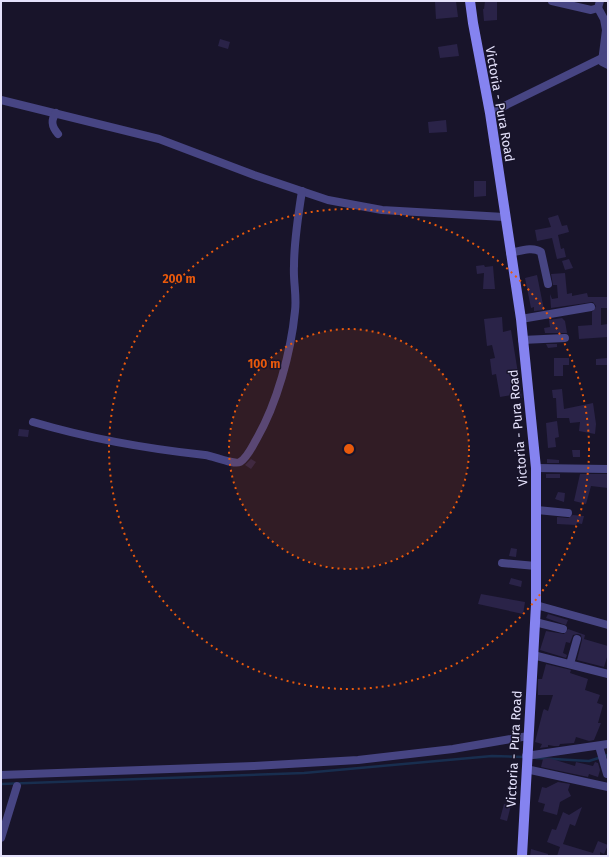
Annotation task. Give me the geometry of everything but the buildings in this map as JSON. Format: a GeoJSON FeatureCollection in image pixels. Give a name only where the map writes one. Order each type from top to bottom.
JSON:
{"type":"FeatureCollection","features":[{"type":"Feature","properties":{"kind":"main road","name":"Victoria - Pura Road"},"geometry":{"type":"LineString","coordinates":[[470,1],[490,113],[504,217],[521,319],[536,468],[536,605],[526,756],[522,856]]}},
{"type":"Feature","properties":{"kind":"street"},"geometry":{"type":"LineString","coordinates":[[552,1],[591,10],[599,5],[606,24],[606,56],[603,64],[608,65]]}},
{"type":"Feature","properties":{"kind":"street"},"geometry":{"type":"LineString","coordinates":[[490,113],[606,56]]}},
{"type":"Feature","properties":{"kind":"street"},"geometry":{"type":"LineString","coordinates":[[1,100],[159,139],[254,175],[328,200],[382,210],[504,217]]}},
{"type":"Feature","properties":{"kind":"street"},"geometry":{"type":"LineString","coordinates":[[56,113],[52,121],[58,134]]}},
{"type":"Feature","properties":{"kind":"street"},"geometry":{"type":"LineString","coordinates":[[33,422],[91,436],[175,452],[211,456],[234,462],[240,462],[253,445],[267,419],[290,344],[296,298],[294,267],[295,240],[302,191]]}},
{"type":"Feature","properties":{"kind":"street"},"geometry":{"type":"LineString","coordinates":[[510,253],[531,249],[537,249],[541,252],[548,284]]}},
{"type":"Feature","properties":{"kind":"street"},"geometry":{"type":"LineString","coordinates":[[521,319],[591,306]]}},
{"type":"Feature","properties":{"kind":"street"},"geometry":{"type":"LineString","coordinates":[[522,340],[565,338]]}},
{"type":"Feature","properties":{"kind":"street"},"geometry":{"type":"LineString","coordinates":[[536,468],[608,469]]}},
{"type":"Feature","properties":{"kind":"street"},"geometry":{"type":"LineString","coordinates":[[537,510],[568,513]]}},
{"type":"Feature","properties":{"kind":"street"},"geometry":{"type":"LineString","coordinates":[[502,563],[536,566]]}},
{"type":"Feature","properties":{"kind":"street"},"geometry":{"type":"LineString","coordinates":[[536,605],[608,625]]}},
{"type":"Feature","properties":{"kind":"street"},"geometry":{"type":"LineString","coordinates":[[535,622],[562,629]]}},
{"type":"Feature","properties":{"kind":"street"},"geometry":{"type":"LineString","coordinates":[[570,664],[577,639]]}},
{"type":"Feature","properties":{"kind":"street"},"geometry":{"type":"LineString","coordinates":[[533,655],[608,674]]}},
{"type":"Feature","properties":{"kind":"street"},"geometry":{"type":"LineString","coordinates":[[1,775],[254,766],[358,760],[453,749],[528,736]]}},
{"type":"Feature","properties":{"kind":"street"},"geometry":{"type":"LineString","coordinates":[[526,756],[608,744]]}},
{"type":"Feature","properties":{"kind":"street"},"geometry":{"type":"LineString","coordinates":[[599,746],[607,774]]}},
{"type":"Feature","properties":{"kind":"street"},"geometry":{"type":"LineString","coordinates":[[526,769],[608,787]]}},
{"type":"Feature","properties":{"kind":"street"},"geometry":{"type":"LineString","coordinates":[[1,838],[17,786]]}},
{"type":"Feature","properties":{"kind":"waterway"},"geometry":{"type":"LineString","coordinates":[[536,758],[589,761],[608,755]]}},
{"type":"Feature","properties":{"kind":"waterway"},"geometry":{"type":"LineString","coordinates":[[1,784],[304,773],[492,756],[525,757]]}}]}
